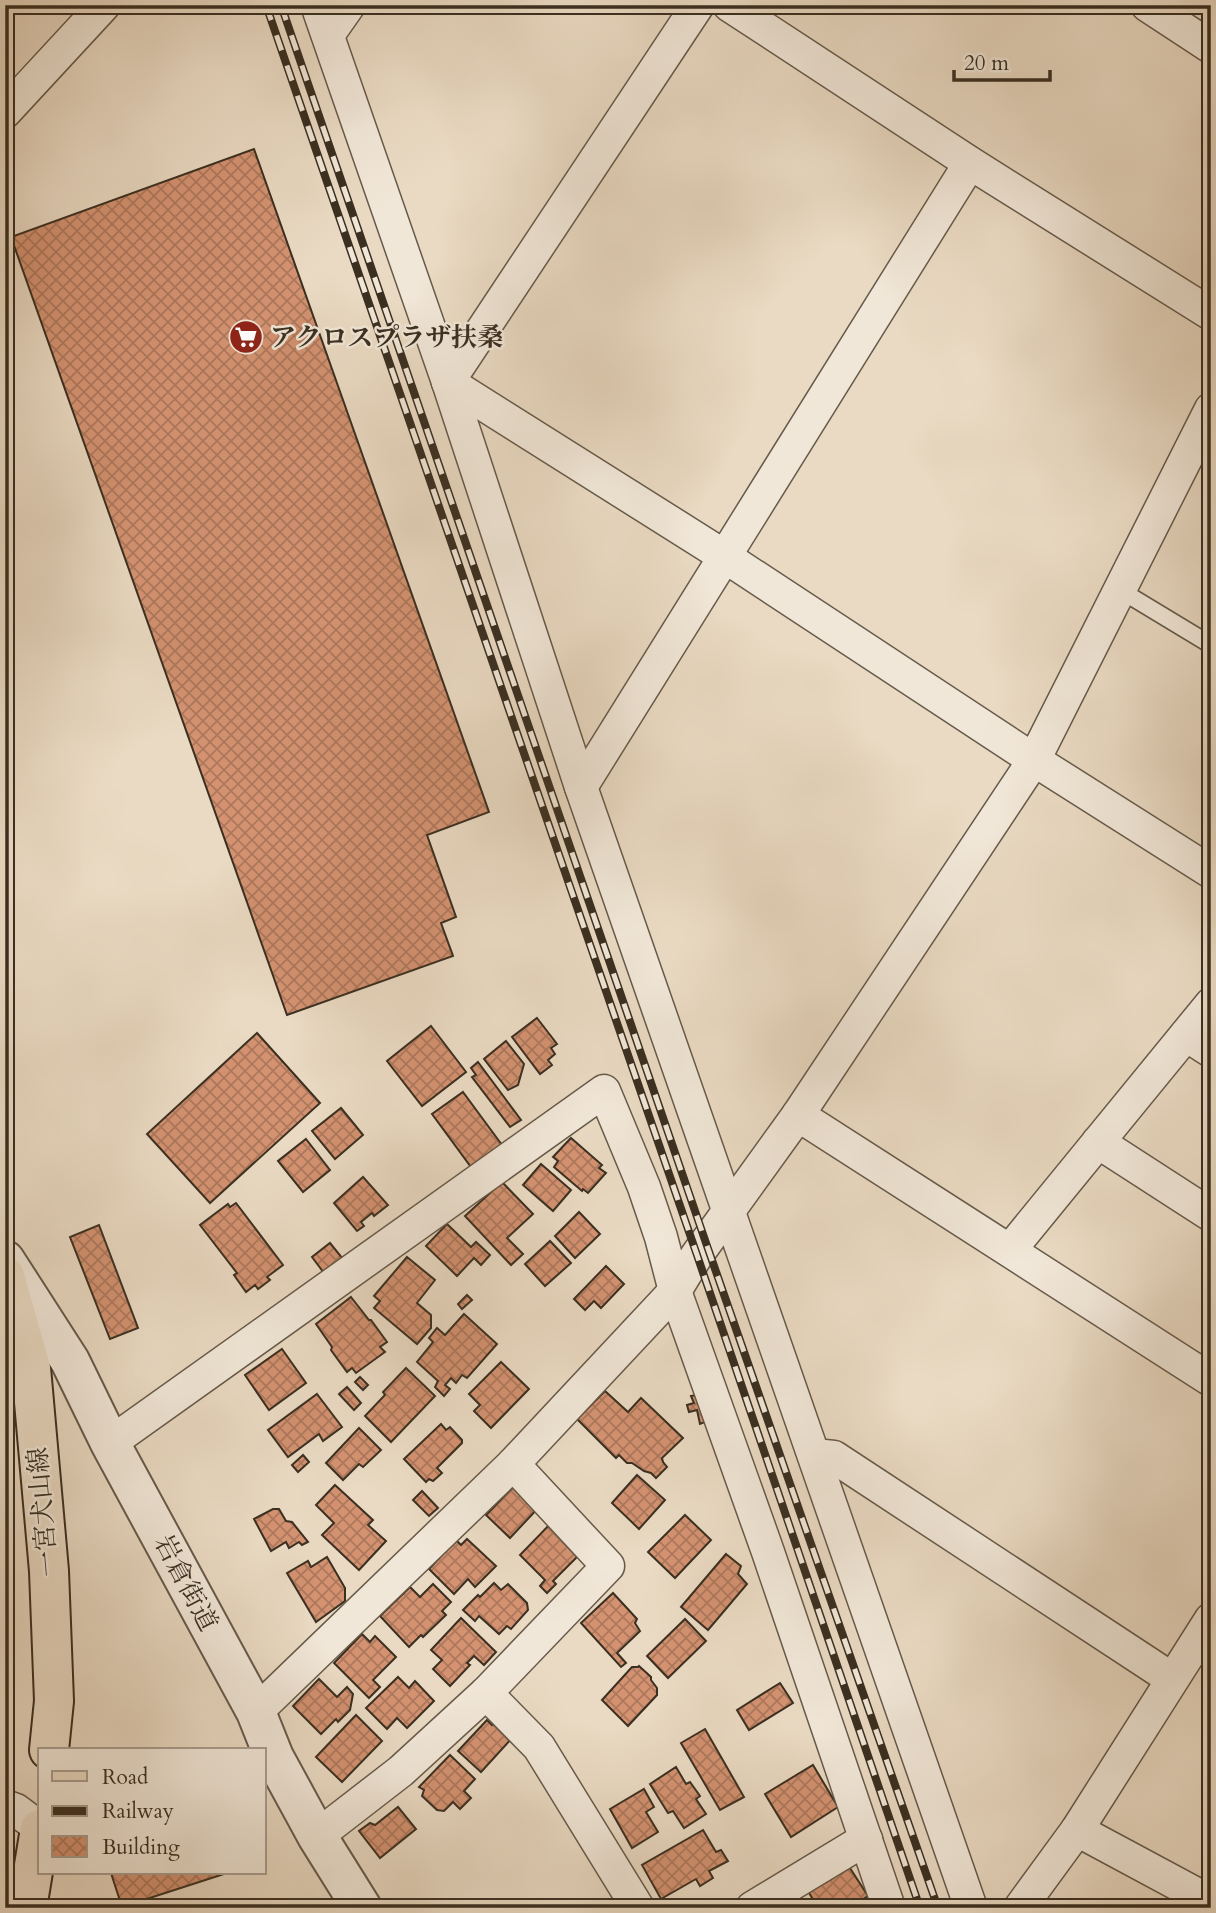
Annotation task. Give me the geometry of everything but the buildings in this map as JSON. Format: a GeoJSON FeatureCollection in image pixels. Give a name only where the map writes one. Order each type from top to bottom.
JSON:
{"type":"FeatureCollection","features":[{"type":"Feature","properties":{"kind":"main road","name":"一宮犬山線"},"geometry":{"type":"LineString","coordinates":[[5,1276],[32,1368],[49,1571],[54,1701],[49,1748]]}},
{"type":"Feature","properties":{"kind":"main road"},"geometry":{"type":"LineString","coordinates":[[27,1908],[38,1840]]}},
{"type":"Feature","properties":{"kind":"street"},"geometry":{"type":"LineString","coordinates":[[5,112],[104,5]]}},
{"type":"Feature","properties":{"kind":"street"},"geometry":{"type":"LineString","coordinates":[[317,5],[448,382],[581,787],[971,1908]]}},
{"type":"Feature","properties":{"kind":"street"},"geometry":{"type":"LineString","coordinates":[[328,35],[349,5]]}},
{"type":"Feature","properties":{"kind":"street"},"geometry":{"type":"LineString","coordinates":[[448,382],[698,5]]}},
{"type":"Feature","properties":{"kind":"street"},"geometry":{"type":"LineString","coordinates":[[729,5],[970,163],[1211,314]]}},
{"type":"Feature","properties":{"kind":"street"},"geometry":{"type":"LineString","coordinates":[[1147,5],[1211,47]]}},
{"type":"Feature","properties":{"kind":"street"},"geometry":{"type":"LineString","coordinates":[[581,787],[970,163]]}},
{"type":"Feature","properties":{"kind":"street"},"geometry":{"type":"LineString","coordinates":[[448,382],[724,556],[1211,873]]}},
{"type":"Feature","properties":{"kind":"street"},"geometry":{"type":"LineString","coordinates":[[256,1713],[513,1464],[675,1291],[697,1255],[798,1115],[1034,760],[1211,409]]}},
{"type":"Feature","properties":{"kind":"street"},"geometry":{"type":"LineString","coordinates":[[1010,1250],[1098,1142],[1198,1043],[1211,1004]]}},
{"type":"Feature","properties":{"kind":"street"},"geometry":{"type":"LineString","coordinates":[[110,1443],[604,1091],[644,1187],[675,1291],[768,1552],[889,1908]]}},
{"type":"Feature","properties":{"kind":"street"},"geometry":{"type":"LineString","coordinates":[[798,1115],[1211,1380]]}},
{"type":"Feature","properties":{"kind":"street"},"geometry":{"type":"LineString","coordinates":[[1098,1142],[1211,1215]]}},
{"type":"Feature","properties":{"kind":"street","name":"岩倉街道"},"geometry":{"type":"LineString","coordinates":[[5,1260],[70,1361],[110,1443],[256,1713],[274,1757],[317,1836],[362,1908]]}},
{"type":"Feature","properties":{"kind":"street"},"geometry":{"type":"LineString","coordinates":[[814,1455],[834,1457],[1172,1679]]}},
{"type":"Feature","properties":{"kind":"street"},"geometry":{"type":"LineString","coordinates":[[317,1836],[401,1772],[486,1693],[608,1566],[513,1464]]}},
{"type":"Feature","properties":{"kind":"street"},"geometry":{"type":"LineString","coordinates":[[1020,1908],[1077,1830],[1211,1619]]}},
{"type":"Feature","properties":{"kind":"street"},"geometry":{"type":"LineString","coordinates":[[486,1693],[539,1747],[638,1908]]}},
{"type":"Feature","properties":{"kind":"street"},"geometry":{"type":"LineString","coordinates":[[5,1806],[16,1810],[38,1826]]}},
{"type":"Feature","properties":{"kind":"street"},"geometry":{"type":"LineString","coordinates":[[1077,1830],[1211,1902]]}},
{"type":"Feature","properties":{"kind":"street"},"geometry":{"type":"LineString","coordinates":[[752,1908],[866,1839]]}},
{"type":"Feature","properties":{"kind":"lane"},"geometry":{"type":"LineString","coordinates":[[1120,590],[1211,645]]}},
{"type":"Feature","properties":{"kind":"railway"},"geometry":{"type":"LineString","coordinates":[[266,5],[920,1908]]}},
{"type":"Feature","properties":{"kind":"railway"},"geometry":{"type":"LineString","coordinates":[[281,5],[706,1243],[938,1908]]}},
{"type":"Feature","properties":{"kind":"place","name":"アクロスプラザ扶桑"},"geometry":{"type":"Point","coordinates":[246,337]}}]}
